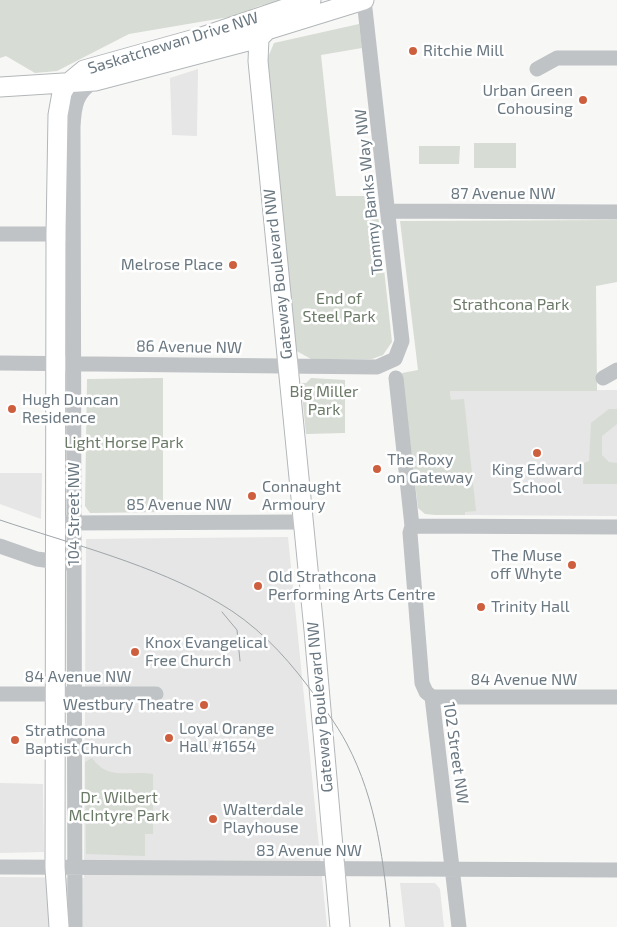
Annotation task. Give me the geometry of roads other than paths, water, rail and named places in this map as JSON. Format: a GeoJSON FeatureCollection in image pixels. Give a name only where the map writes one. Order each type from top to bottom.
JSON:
{"type":"FeatureCollection","features":[{"type":"Feature","properties":{"kind":"main road","name":"Saskatchewan Drive NW"},"geometry":{"type":"LineString","coordinates":[[67,84],[84,70],[202,37],[312,0]]}},
{"type":"Feature","properties":{"kind":"main road","name":"Saskatchewan Drive NW"},"geometry":{"type":"LineString","coordinates":[[0,87],[95,81],[259,38],[267,30],[364,0]]}},
{"type":"Feature","properties":{"kind":"main road"},"geometry":{"type":"LineString","coordinates":[[202,37],[232,35],[259,38]]}},
{"type":"Feature","properties":{"kind":"main road","name":"Gateway Boulevard NW"},"geometry":{"type":"LineString","coordinates":[[259,38],[258,61],[340,927]]}},
{"type":"Feature","properties":{"kind":"main road"},"geometry":{"type":"LineString","coordinates":[[30,84],[45,94],[58,115]]}},
{"type":"Feature","properties":{"kind":"main road","name":"104 Street NW"},"geometry":{"type":"LineString","coordinates":[[59,927],[55,867],[55,562],[65,523],[65,234],[58,115],[67,84]]}},
{"type":"Feature","properties":{"kind":"street","name":"Tommy Banks Way NW"},"geometry":{"type":"LineString","coordinates":[[364,0],[389,211],[402,342],[394,360],[377,367]]}},
{"type":"Feature","properties":{"kind":"street"},"geometry":{"type":"LineString","coordinates":[[537,69],[557,58],[617,58]]}},
{"type":"Feature","properties":{"kind":"street","name":"104 Street NW"},"geometry":{"type":"LineString","coordinates":[[65,234],[74,109],[79,93],[95,81]]}},
{"type":"Feature","properties":{"kind":"street","name":"87 Avenue NW"},"geometry":{"type":"LineString","coordinates":[[389,211],[617,212]]}},
{"type":"Feature","properties":{"kind":"street"},"geometry":{"type":"LineString","coordinates":[[0,234],[65,234]]}},
{"type":"Feature","properties":{"kind":"street","name":"86 Avenue NW"},"geometry":{"type":"LineString","coordinates":[[0,364],[65,363],[377,367]]}},
{"type":"Feature","properties":{"kind":"street"},"geometry":{"type":"LineString","coordinates":[[603,378],[617,370]]}},
{"type":"Feature","properties":{"kind":"street","name":"102 Street NW"},"geometry":{"type":"LineString","coordinates":[[396,378],[412,526],[410,533],[422,686],[432,697],[459,927]]}},
{"type":"Feature","properties":{"kind":"street","name":"85 Avenue NW"},"geometry":{"type":"LineString","coordinates":[[65,523],[302,522]]}},
{"type":"Feature","properties":{"kind":"street","name":"104 Street NW"},"geometry":{"type":"LineString","coordinates":[[65,523],[74,563],[76,927]]}},
{"type":"Feature","properties":{"kind":"street"},"geometry":{"type":"LineString","coordinates":[[412,526],[617,526]]}},
{"type":"Feature","properties":{"kind":"street"},"geometry":{"type":"LineString","coordinates":[[0,546],[37,559],[74,563]]}},
{"type":"Feature","properties":{"kind":"street","name":"84 Avenue NW"},"geometry":{"type":"LineString","coordinates":[[0,694],[156,694]]}},
{"type":"Feature","properties":{"kind":"street","name":"84 Avenue NW"},"geometry":{"type":"LineString","coordinates":[[432,697],[617,697]]}},
{"type":"Feature","properties":{"kind":"street","name":"83 Avenue NW"},"geometry":{"type":"LineString","coordinates":[[0,867],[617,870]]}},
{"type":"Feature","properties":{"kind":"tram line"},"geometry":{"type":"LineString","coordinates":[[0,520],[112,556],[168,577],[232,611],[256,629],[278,650],[298,673],[333,721],[347,744],[366,788],[382,856],[390,927]]}},
{"type":"Feature","properties":{"kind":"tram line"},"geometry":{"type":"LineString","coordinates":[[222,612],[237,630],[240,661]]}},
{"type":"Feature","properties":{"kind":"place","name":"Ritchie Mill"},"geometry":{"type":"Point","coordinates":[413,51]}},
{"type":"Feature","properties":{"kind":"place","name":"Urban Green Cohousing"},"geometry":{"type":"Point","coordinates":[583,100]}},
{"type":"Feature","properties":{"kind":"place","name":"Melrose Place"},"geometry":{"type":"Point","coordinates":[233,265]}},
{"type":"Feature","properties":{"kind":"place","name":"Hugh Duncan Residence"},"geometry":{"type":"Point","coordinates":[12,409]}},
{"type":"Feature","properties":{"kind":"place","name":"King Edward School"},"geometry":{"type":"Point","coordinates":[537,453]}},
{"type":"Feature","properties":{"kind":"place","name":"The Roxy on Gateway"},"geometry":{"type":"Point","coordinates":[377,469]}},
{"type":"Feature","properties":{"kind":"place","name":"Connaught Armoury"},"geometry":{"type":"Point","coordinates":[252,496]}},
{"type":"Feature","properties":{"kind":"place","name":"The Muse off Whyte"},"geometry":{"type":"Point","coordinates":[572,565]}},
{"type":"Feature","properties":{"kind":"place","name":"Old Strathcona Performing Arts Centre"},"geometry":{"type":"Point","coordinates":[258,586]}},
{"type":"Feature","properties":{"kind":"place","name":"Trinity Hall"},"geometry":{"type":"Point","coordinates":[481,607]}},
{"type":"Feature","properties":{"kind":"place","name":"Knox Evangelical Free Church"},"geometry":{"type":"Point","coordinates":[135,652]}},
{"type":"Feature","properties":{"kind":"place","name":"Westbury Theatre"},"geometry":{"type":"Point","coordinates":[204,705]}},
{"type":"Feature","properties":{"kind":"place","name":"Loyal Orange Hall #1654"},"geometry":{"type":"Point","coordinates":[169,738]}},
{"type":"Feature","properties":{"kind":"place","name":"Strathcona Baptist Church"},"geometry":{"type":"Point","coordinates":[15,740]}},
{"type":"Feature","properties":{"kind":"place","name":"Walterdale Playhouse"},"geometry":{"type":"Point","coordinates":[213,819]}},
{"type":"Feature","properties":{"kind":"park label","name":"Strathcona Park"},"geometry":{"type":"Point","coordinates":[511,305]}},
{"type":"Feature","properties":{"kind":"park label","name":"End of Steel Park"},"geometry":{"type":"Point","coordinates":[339,308]}},
{"type":"Feature","properties":{"kind":"park label","name":"Big Miller Park"},"geometry":{"type":"Point","coordinates":[324,401]}},
{"type":"Feature","properties":{"kind":"park label","name":"Light Horse Park"},"geometry":{"type":"Point","coordinates":[124,443]}},
{"type":"Feature","properties":{"kind":"park label","name":"Dr. Wilbert McIntyre Park"},"geometry":{"type":"Point","coordinates":[119,807]}}]}
